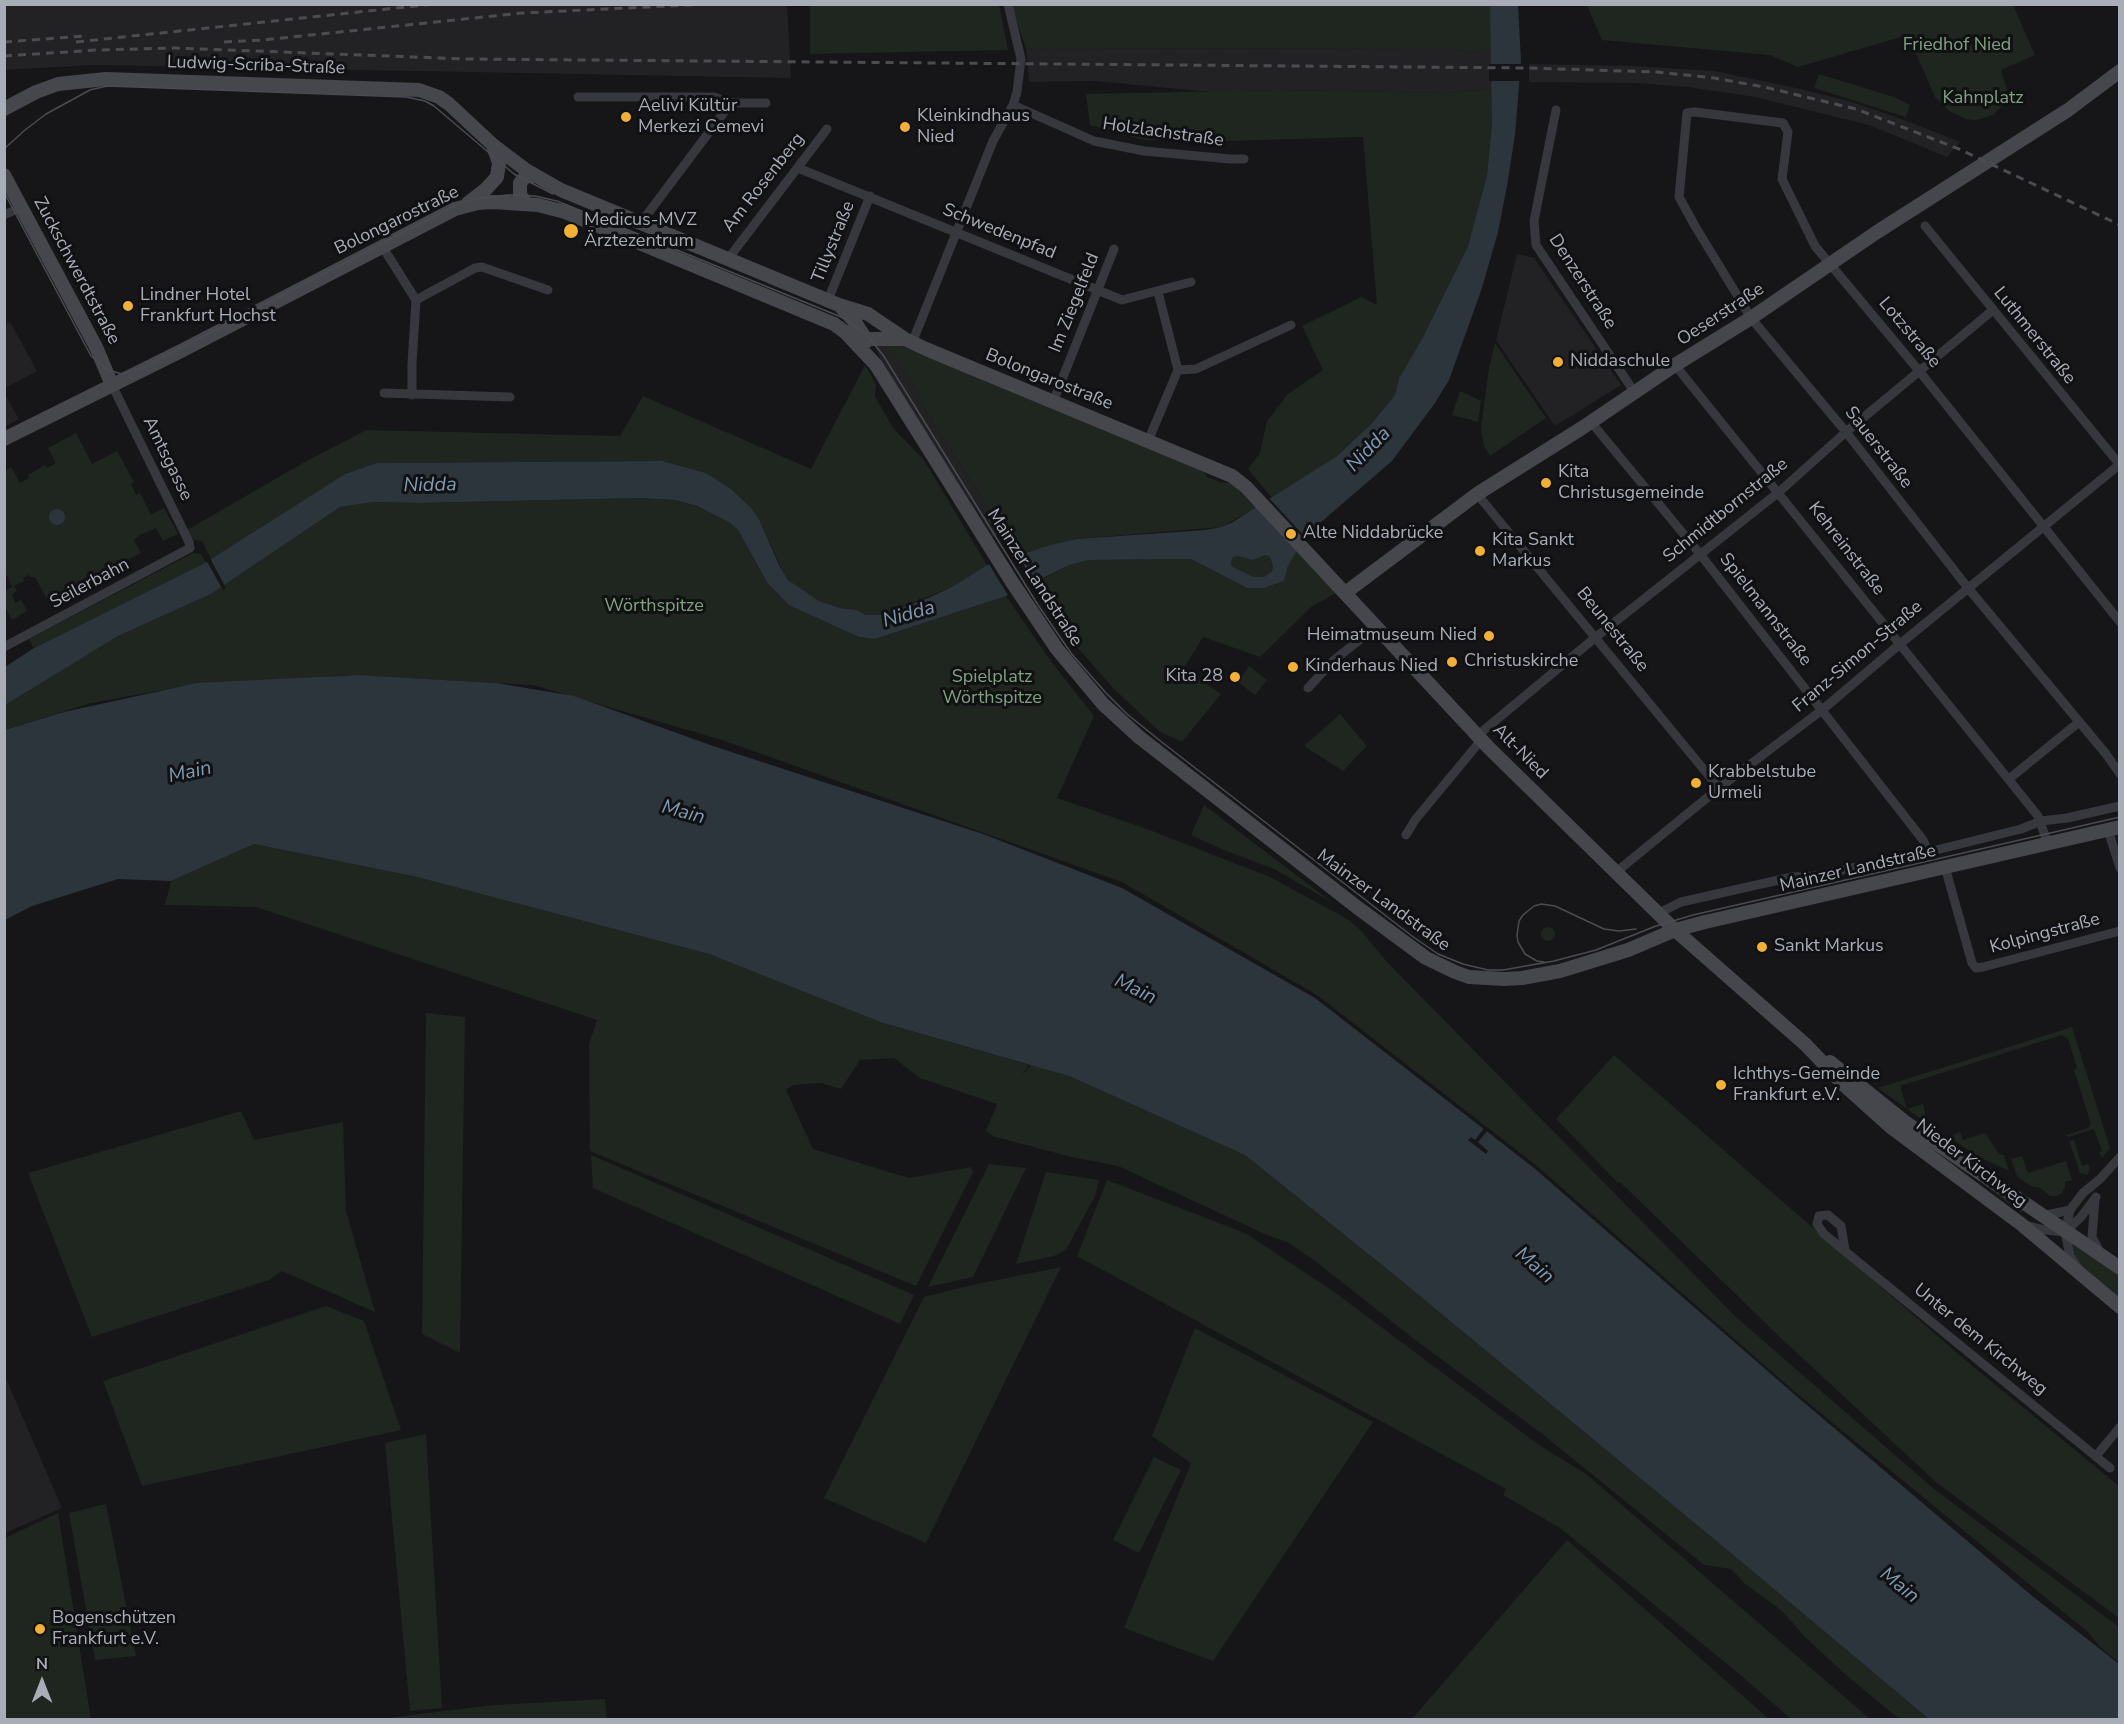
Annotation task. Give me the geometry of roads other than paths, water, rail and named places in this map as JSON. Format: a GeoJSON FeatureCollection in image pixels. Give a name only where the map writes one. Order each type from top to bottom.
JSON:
{"type":"FeatureCollection","features":[{"type":"Feature","properties":{"kind":"main road","name":"Oeserstraße"},"geometry":{"type":"LineString","coordinates":[[1342,589],[1477,494],[1751,318],[1954,181],[2068,110],[2120,71]]}},
{"type":"Feature","properties":{"kind":"main road","name":"Ludwig-Scriba-Straße"},"geometry":{"type":"LineString","coordinates":[[4,109],[58,84],[106,79],[406,88],[439,97],[493,145]]}},
{"type":"Feature","properties":{"kind":"main road"},"geometry":{"type":"LineString","coordinates":[[4,101],[24,98]]}},
{"type":"Feature","properties":{"kind":"main road"},"geometry":{"type":"LineString","coordinates":[[493,145],[535,176],[561,190],[833,302],[868,314],[878,334],[876,365]]}},
{"type":"Feature","properties":{"kind":"main road"},"geometry":{"type":"LineString","coordinates":[[464,206],[486,189],[496,177],[499,163],[493,145]]}},
{"type":"Feature","properties":{"kind":"main road","name":"Zuckschwerdtstraße"},"geometry":{"type":"LineString","coordinates":[[4,175],[96,347],[112,385]]}},
{"type":"Feature","properties":{"kind":"main road"},"geometry":{"type":"LineString","coordinates":[[526,203],[520,195],[520,183],[526,176],[535,176]]}},
{"type":"Feature","properties":{"kind":"main road","name":"Bolongarostraße"},"geometry":{"type":"LineString","coordinates":[[4,439],[464,206],[492,202],[526,203],[565,212],[834,324],[852,338],[876,365]]}},
{"type":"Feature","properties":{"kind":"main road"},"geometry":{"type":"LineString","coordinates":[[833,302],[878,334]]}},
{"type":"Feature","properties":{"kind":"main road"},"geometry":{"type":"LineString","coordinates":[[834,324],[909,341]]}},
{"type":"Feature","properties":{"kind":"main road","name":"Bolongarostraße"},"geometry":{"type":"LineString","coordinates":[[909,341],[1232,476],[1342,589]]}},
{"type":"Feature","properties":{"kind":"main road","name":"Mainzer Landstraße"},"geometry":{"type":"LineString","coordinates":[[876,365],[1030,609],[1073,671],[1103,704],[1139,737],[1408,946],[1440,966],[1469,977],[1522,978],[1560,971],[1615,954],[1675,930],[2114,829]]}},
{"type":"Feature","properties":{"kind":"main road","name":"Alt-Nied"},"geometry":{"type":"LineString","coordinates":[[1342,589],[1480,737],[1675,930]]}},
{"type":"Feature","properties":{"kind":"main road","name":"Nieder Kirchweg"},"geometry":{"type":"LineString","coordinates":[[1675,930],[1806,1045],[1843,1084],[1892,1128],[2021,1224],[2120,1307]]}},
{"type":"Feature","properties":{"kind":"main road","name":"Nieder Kirchweg"},"geometry":{"type":"LineString","coordinates":[[1806,1045],[1850,1076],[1905,1122],[2120,1268]]}},
{"type":"Feature","properties":{"kind":"street"},"geometry":{"type":"LineString","coordinates":[[909,341],[993,141],[1013,105],[1020,76],[1021,58],[1008,4]]}},
{"type":"Feature","properties":{"kind":"street"},"geometry":{"type":"LineString","coordinates":[[578,98],[714,97],[731,104],[766,103]]}},
{"type":"Feature","properties":{"kind":"street"},"geometry":{"type":"LineString","coordinates":[[642,224],[731,104]]}},
{"type":"Feature","properties":{"kind":"street","name":"Holzlachstraße"},"geometry":{"type":"LineString","coordinates":[[1013,105],[1094,141],[1144,150],[1244,159]]}},
{"type":"Feature","properties":{"kind":"street","name":"Denzerstraße"},"geometry":{"type":"LineString","coordinates":[[1556,110],[1534,221],[1536,245],[1635,393]]}},
{"type":"Feature","properties":{"kind":"street","name":"Lotzstraße"},"geometry":{"type":"LineString","coordinates":[[1687,113],[1695,112],[1783,123],[1788,132],[1782,179],[1815,246],[1920,372],[2120,622]]}},
{"type":"Feature","properties":{"kind":"street","name":"Sauerstraße"},"geometry":{"type":"LineString","coordinates":[[1687,113],[1679,196],[1751,318],[1846,432],[1968,588],[2106,754],[2120,774]]}},
{"type":"Feature","properties":{"kind":"street","name":"Am Rosenberg"},"geometry":{"type":"LineString","coordinates":[[728,259],[827,129]]}},
{"type":"Feature","properties":{"kind":"street","name":"Schwedenpfad"},"geometry":{"type":"LineString","coordinates":[[798,168],[1122,300],[1191,282]]}},
{"type":"Feature","properties":{"kind":"street","name":"Tillystraße"},"geometry":{"type":"LineString","coordinates":[[833,302],[870,196]]}},
{"type":"Feature","properties":{"kind":"street"},"geometry":{"type":"LineString","coordinates":[[4,215],[21,207]]}},
{"type":"Feature","properties":{"kind":"street","name":"Luthmerstraße"},"geometry":{"type":"LineString","coordinates":[[1925,226],[2119,465]]}},
{"type":"Feature","properties":{"kind":"street"},"geometry":{"type":"LineString","coordinates":[[382,246],[416,300],[412,395]]}},
{"type":"Feature","properties":{"kind":"street","name":"Im Ziegelfeld"},"geometry":{"type":"LineString","coordinates":[[1053,402],[1114,249]]}},
{"type":"Feature","properties":{"kind":"street"},"geometry":{"type":"LineString","coordinates":[[416,300],[475,268],[482,267],[548,290]]}},
{"type":"Feature","properties":{"kind":"street"},"geometry":{"type":"LineString","coordinates":[[1148,441],[1178,370],[1158,292]]}},
{"type":"Feature","properties":{"kind":"street","name":"Schmidtbornstraße"},"geometry":{"type":"LineString","coordinates":[[1406,835],[1480,737],[1596,637],[1779,492],[1846,432],[1993,310]]}},
{"type":"Feature","properties":{"kind":"street"},"geometry":{"type":"LineString","coordinates":[[1178,370],[1196,369],[1291,326]]}},
{"type":"Feature","properties":{"kind":"street","name":"Kehreinstraße"},"geometry":{"type":"LineString","coordinates":[[1675,365],[2010,779],[2041,821],[2048,844]]}},
{"type":"Feature","properties":{"kind":"street","name":"Amtsgasse"},"geometry":{"type":"LineString","coordinates":[[112,385],[190,548]]}},
{"type":"Feature","properties":{"kind":"street"},"geometry":{"type":"LineString","coordinates":[[384,393],[510,397]]}},
{"type":"Feature","properties":{"kind":"street","name":"Spielmannstraße"},"geometry":{"type":"LineString","coordinates":[[1591,422],[1700,554],[1923,840],[1928,852]]}},
{"type":"Feature","properties":{"kind":"street","name":"Franz-Simon-Straße"},"geometry":{"type":"LineString","coordinates":[[1616,873],[1719,788],[1822,710],[2119,465]]}},
{"type":"Feature","properties":{"kind":"street","name":"Beunestraße"},"geometry":{"type":"LineString","coordinates":[[1477,494],[1719,788]]}},
{"type":"Feature","properties":{"kind":"street","name":"Seilerbahn"},"geometry":{"type":"LineString","coordinates":[[4,647],[190,548]]}},
{"type":"Feature","properties":{"kind":"street"},"geometry":{"type":"LineString","coordinates":[[1308,688],[1334,660],[1376,627]]}},
{"type":"Feature","properties":{"kind":"street"},"geometry":{"type":"LineString","coordinates":[[2010,779],[2079,722]]}},
{"type":"Feature","properties":{"kind":"street","name":"Mainzer Landstraße"},"geometry":{"type":"LineString","coordinates":[[1659,913],[1681,902],[1792,877],[1814,876],[1928,852],[2021,829],[2041,821],[2067,818],[2120,806]]}},
{"type":"Feature","properties":{"kind":"street"},"geometry":{"type":"LineString","coordinates":[[2114,829],[2120,868]]}},
{"type":"Feature","properties":{"kind":"street","name":"Kolpingstraße"},"geometry":{"type":"LineString","coordinates":[[1945,867],[1972,963],[1976,968],[2120,932]]}},
{"type":"Feature","properties":{"kind":"street"},"geometry":{"type":"LineString","coordinates":[[2082,1275],[2070,1256],[2065,1232],[2070,1210],[2083,1193],[2100,1179],[2120,1157]]}},
{"type":"Feature","properties":{"kind":"street"},"geometry":{"type":"LineString","coordinates":[[2100,1179],[2092,1237],[2102,1257]]}},
{"type":"Feature","properties":{"kind":"street"},"geometry":{"type":"LineString","coordinates":[[2021,1224],[2065,1232],[2081,1217],[2096,1197]]}},
{"type":"Feature","properties":{"kind":"street"},"geometry":{"type":"LineString","coordinates":[[2042,1216],[2070,1210]]}},
{"type":"Feature","properties":{"kind":"street","name":"Unter dem Kirchweg"},"geometry":{"type":"LineString","coordinates":[[1845,1250],[2110,1468]]}},
{"type":"Feature","properties":{"kind":"street"},"geometry":{"type":"LineString","coordinates":[[2096,1456],[2120,1427]]}},
{"type":"Feature","properties":{"kind":"water","name":"Nidda"},"geometry":{"type":"Polygon","coordinates":[[[1490,5],[1518,5],[1521,61],[1515,135],[1507,186],[1498,232],[1482,288],[1449,380],[1392,461],[1306,535],[1288,566],[1284,581],[1264,588],[1247,588],[1191,559],[1088,560],[1067,566],[1006,596],[875,639],[859,637],[789,605],[768,584],[738,530],[730,523],[697,506],[675,500],[641,498],[374,502],[340,507],[211,594],[118,636],[5,705],[5,667],[34,648],[203,564],[345,474],[376,463],[662,461],[706,473],[732,490],[751,508],[759,519],[788,580],[819,601],[840,608],[857,610],[866,615],[882,615],[928,598],[952,587],[987,565],[1051,545],[1077,539],[1221,527],[1233,522],[1337,456],[1372,423],[1395,395],[1399,378],[1422,339],[1468,246],[1487,175],[1492,123],[1490,5]],[[1266,555],[1253,560],[1237,556],[1232,558],[1231,564],[1254,577],[1264,577],[1272,571],[1270,557],[1266,555]]]}},
{"type":"Feature","properties":{"kind":"water"},"geometry":{"type":"Polygon","coordinates":[[[54,509],[60,509],[65,517],[63,523],[54,525],[49,520],[49,514],[54,509]]]}},
{"type":"Feature","properties":{"kind":"water","name":"Main"},"geometry":{"type":"Polygon","coordinates":[[[357,675],[496,683],[574,696],[713,746],[983,834],[1122,888],[1315,998],[1534,1168],[1794,1394],[2031,1595],[2119,1664],[2119,1719],[1929,1719],[1392,1273],[1245,1155],[1069,1076],[880,1022],[709,954],[417,877],[254,844],[171,881],[118,879],[32,906],[5,920],[5,730],[64,712],[197,683],[357,675]]]}},
{"type":"Feature","properties":{"kind":"tram line"},"geometry":{"type":"LineString","coordinates":[[4,149],[46,114],[90,90],[107,86],[406,97],[425,101],[434,106],[514,174],[553,194]]}},
{"type":"Feature","properties":{"kind":"tram line"},"geometry":{"type":"LineString","coordinates":[[4,192],[91,356],[108,370],[122,374],[142,368],[456,205],[473,199],[508,195],[535,196],[557,201],[846,319],[867,335],[883,355],[1038,605],[1071,653],[1106,693],[1127,714],[1163,743],[1412,936],[1438,954],[1463,964],[1488,970],[1503,970],[1554,961],[1596,950],[1656,926],[1693,915],[2120,817]]}},
{"type":"Feature","properties":{"kind":"tram line"},"geometry":{"type":"LineString","coordinates":[[1544,962],[1525,954],[1518,942],[1519,921],[1534,906],[1541,904],[1555,906],[1604,929],[1619,931],[1636,929]]}},
{"type":"Feature","properties":{"kind":"railway"},"geometry":{"type":"LineString","coordinates":[[76,42],[434,4]]}},
{"type":"Feature","properties":{"kind":"railway"},"geometry":{"type":"LineString","coordinates":[[224,42],[522,13],[711,4]]}},
{"type":"Feature","properties":{"kind":"railway"},"geometry":{"type":"LineString","coordinates":[[4,42],[85,36]]}},
{"type":"Feature","properties":{"kind":"railway"},"geometry":{"type":"LineString","coordinates":[[4,56],[175,48],[467,59],[1529,68],[1657,72],[1714,78],[1764,87],[1856,109],[1959,149],[2120,225]]}},
{"type":"Feature","properties":{"kind":"place","name":"Aelivi Kültür Merkezi Cemevi"},"geometry":{"type":"Point","coordinates":[626,117]}},
{"type":"Feature","properties":{"kind":"place","name":"Kleinkindhaus Nied"},"geometry":{"type":"Point","coordinates":[905,127]}},
{"type":"Feature","properties":{"kind":"place","name":"Medicus-MVZ Ärztezentrum"},"geometry":{"type":"Point","coordinates":[571,231]}},
{"type":"Feature","properties":{"kind":"place","name":"Lindner Hotel Frankfurt Hochst"},"geometry":{"type":"Point","coordinates":[128,306]}},
{"type":"Feature","properties":{"kind":"place","name":"Niddaschule"},"geometry":{"type":"Point","coordinates":[1558,362]}},
{"type":"Feature","properties":{"kind":"place","name":"Kita Christusgemeinde"},"geometry":{"type":"Point","coordinates":[1546,483]}},
{"type":"Feature","properties":{"kind":"place","name":"Alte Niddabrücke"},"geometry":{"type":"Point","coordinates":[1291,534]}},
{"type":"Feature","properties":{"kind":"place","name":"Kita Sankt Markus"},"geometry":{"type":"Point","coordinates":[1480,551]}},
{"type":"Feature","properties":{"kind":"place","name":"Heimatmuseum Nied"},"geometry":{"type":"Point","coordinates":[1489,636]}},
{"type":"Feature","properties":{"kind":"place","name":"Christuskirche"},"geometry":{"type":"Point","coordinates":[1452,662]}},
{"type":"Feature","properties":{"kind":"place","name":"Kinderhaus Nied"},"geometry":{"type":"Point","coordinates":[1293,667]}},
{"type":"Feature","properties":{"kind":"place","name":"Kita 28"},"geometry":{"type":"Point","coordinates":[1235,677]}},
{"type":"Feature","properties":{"kind":"place","name":"Krabbelstube Urmeli"},"geometry":{"type":"Point","coordinates":[1696,783]}},
{"type":"Feature","properties":{"kind":"place","name":"Sankt Markus"},"geometry":{"type":"Point","coordinates":[1762,947]}},
{"type":"Feature","properties":{"kind":"place","name":"Ichthys-Gemeinde Frankfurt e.V."},"geometry":{"type":"Point","coordinates":[1721,1085]}},
{"type":"Feature","properties":{"kind":"place","name":"Bogenschützen Frankfurt e.V."},"geometry":{"type":"Point","coordinates":[40,1629]}},
{"type":"Feature","properties":{"kind":"park label","name":"Friedhof Nied"},"geometry":{"type":"Point","coordinates":[1957,46]}},
{"type":"Feature","properties":{"kind":"park label","name":"Kahnplatz"},"geometry":{"type":"Point","coordinates":[1983,99]}},
{"type":"Feature","properties":{"kind":"park label","name":"Wörthspitze"},"geometry":{"type":"Point","coordinates":[654,607]}},
{"type":"Feature","properties":{"kind":"park label","name":"Spielplatz Wörthspitze"},"geometry":{"type":"Point","coordinates":[992,688]}}]}
